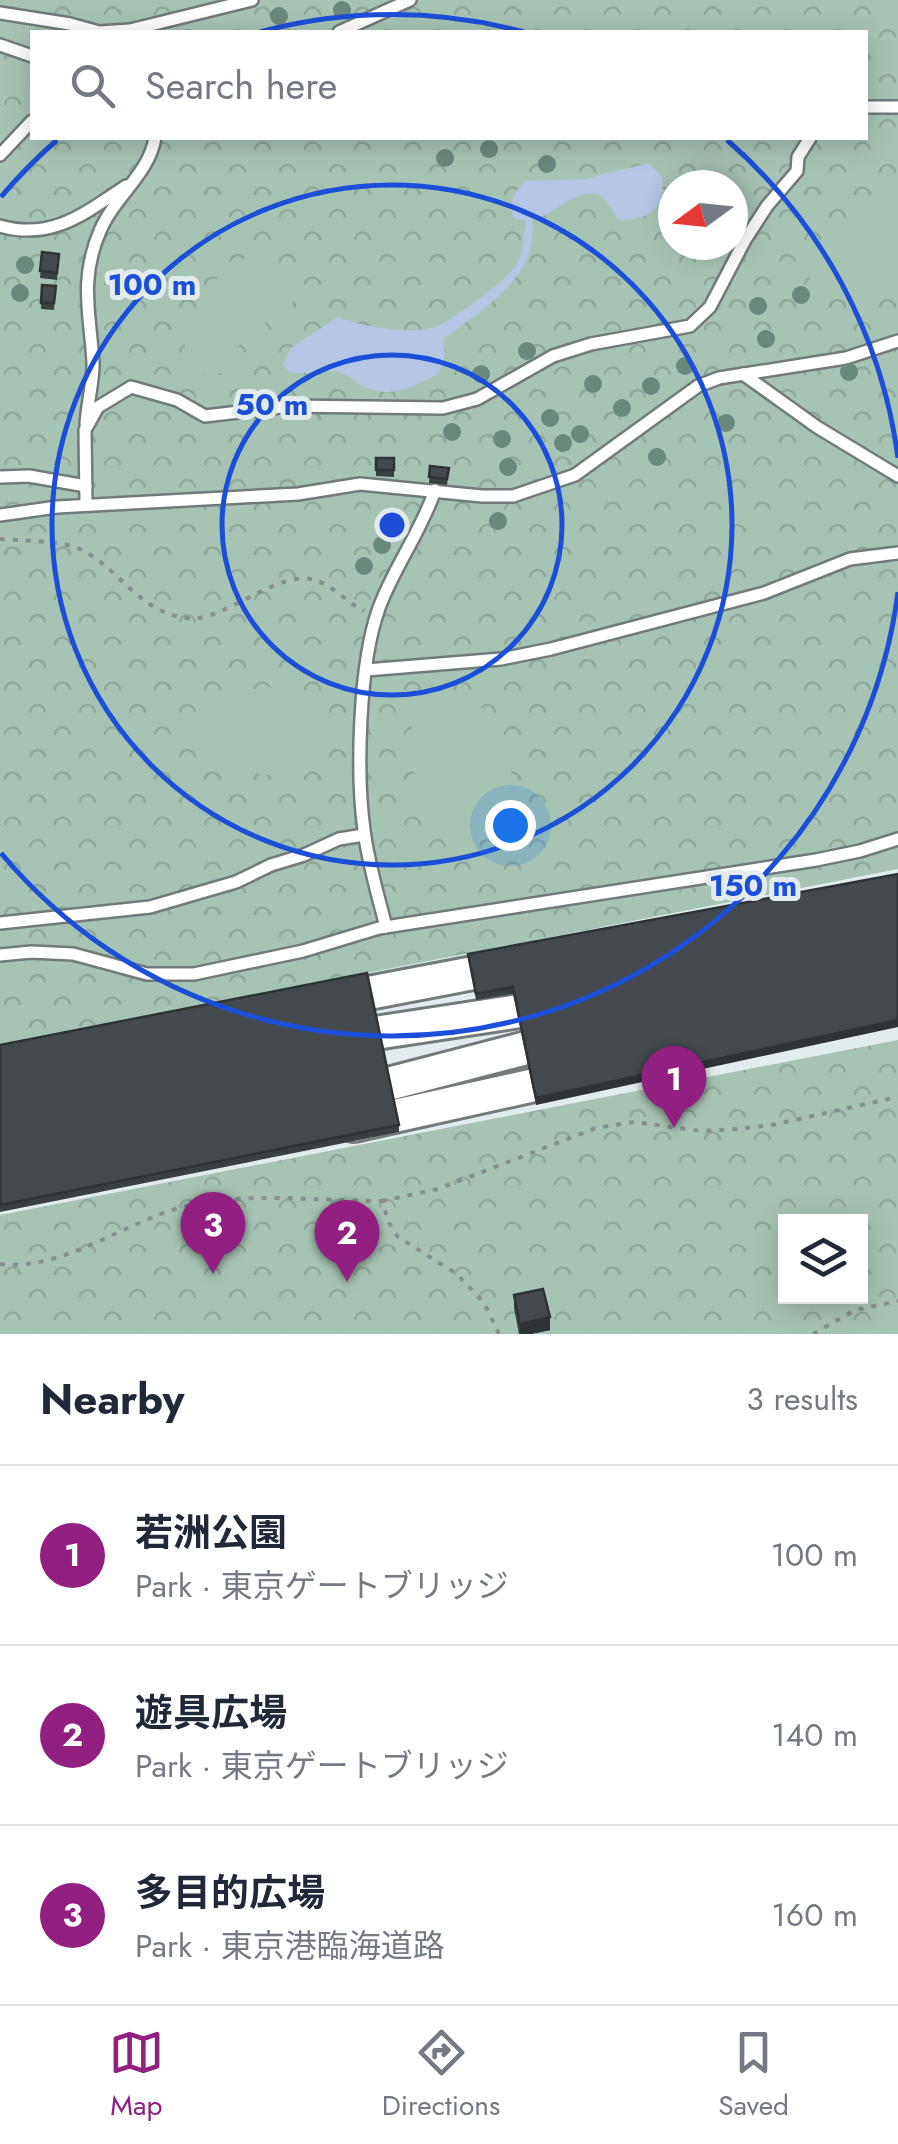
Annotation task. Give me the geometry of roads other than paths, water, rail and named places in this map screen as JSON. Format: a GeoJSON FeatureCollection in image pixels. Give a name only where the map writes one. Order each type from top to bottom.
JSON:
{"type":"FeatureCollection","features":[{"type":"Feature","properties":{"kind":"street"},"geometry":{"type":"LineString","coordinates":[[297,1007],[549,958]]}},
{"type":"Feature","properties":{"kind":"street"},"geometry":{"type":"LineString","coordinates":[[306,1044],[583,1000]]}},
{"type":"Feature","properties":{"kind":"street"},"geometry":{"type":"LineString","coordinates":[[590,1033],[322,1117],[612,1068]]}},
{"type":"Feature","properties":{"kind":"lane"},"geometry":{"type":"LineString","coordinates":[[123,30],[252,0]]}},
{"type":"Feature","properties":{"kind":"lane"},"geometry":{"type":"LineString","coordinates":[[342,30],[410,0]]}},
{"type":"Feature","properties":{"kind":"lane"},"geometry":{"type":"LineString","coordinates":[[0,13],[92,30]]}},
{"type":"Feature","properties":{"kind":"lane"},"geometry":{"type":"LineString","coordinates":[[0,45],[30,55]]}},
{"type":"Feature","properties":{"kind":"lane"},"geometry":{"type":"LineString","coordinates":[[868,107],[898,107]]}},
{"type":"Feature","properties":{"kind":"lane"},"geometry":{"type":"LineString","coordinates":[[0,154],[30,123]]}},
{"type":"Feature","properties":{"kind":"lane"},"geometry":{"type":"LineString","coordinates":[[86,505],[85,430],[94,366],[86,309],[90,262],[100,229],[134,181],[155,140]]}},
{"type":"Feature","properties":{"kind":"lane"},"geometry":{"type":"LineString","coordinates":[[85,430],[98,406],[132,387],[178,400],[204,416],[288,406],[444,408],[476,399],[553,356],[592,344],[690,326],[710,308],[745,240],[797,171],[798,157],[809,140]]}},
{"type":"Feature","properties":{"kind":"lane"},"geometry":{"type":"LineString","coordinates":[[0,226],[22,233],[60,226],[134,181]]}},
{"type":"Feature","properties":{"kind":"lane"},"geometry":{"type":"LineString","coordinates":[[0,515],[86,505],[298,494],[360,484],[513,496],[575,475],[698,386],[719,378],[846,358],[898,341]]}},
{"type":"Feature","properties":{"kind":"lane"},"geometry":{"type":"LineString","coordinates":[[744,374],[817,427],[898,476]]}},
{"type":"Feature","properties":{"kind":"lane"},"geometry":{"type":"LineString","coordinates":[[0,477],[30,476],[86,486]]}},
{"type":"Feature","properties":{"kind":"lane"},"geometry":{"type":"LineString","coordinates":[[386,927],[364,834],[361,757],[366,670],[377,617],[424,522],[435,490]]}},
{"type":"Feature","properties":{"kind":"lane"},"geometry":{"type":"LineString","coordinates":[[366,670],[500,660],[764,592],[850,559],[898,554]]}},
{"type":"Feature","properties":{"kind":"lane"},"geometry":{"type":"LineString","coordinates":[[0,923],[150,907],[236,882],[339,839],[364,834]]}},
{"type":"Feature","properties":{"kind":"lane"},"geometry":{"type":"LineString","coordinates":[[0,955],[73,954],[147,974],[194,974],[303,951],[386,927],[816,860],[860,852],[898,839]]}},
{"type":"Feature","properties":{"kind":"water"},"geometry":{"type":"Polygon","coordinates":[[[649,163],[658,173],[658,203],[647,215],[619,220],[605,200],[588,194],[533,220],[530,251],[520,272],[490,304],[444,338],[445,356],[439,373],[412,387],[384,392],[364,387],[336,371],[289,372],[283,363],[292,347],[338,317],[409,330],[439,325],[475,302],[518,263],[526,221],[514,218],[512,202],[526,181],[584,179],[649,163]]]}},
{"type":"Feature","properties":{"kind":"place","name":"若洲公園"},"geometry":{"type":"Point","coordinates":[674,1128]}},
{"type":"Feature","properties":{"kind":"place","name":"多目的広場"},"geometry":{"type":"Point","coordinates":[213,1274]}},
{"type":"Feature","properties":{"kind":"place","name":"遊具広場"},"geometry":{"type":"Point","coordinates":[347,1282]}}]}
